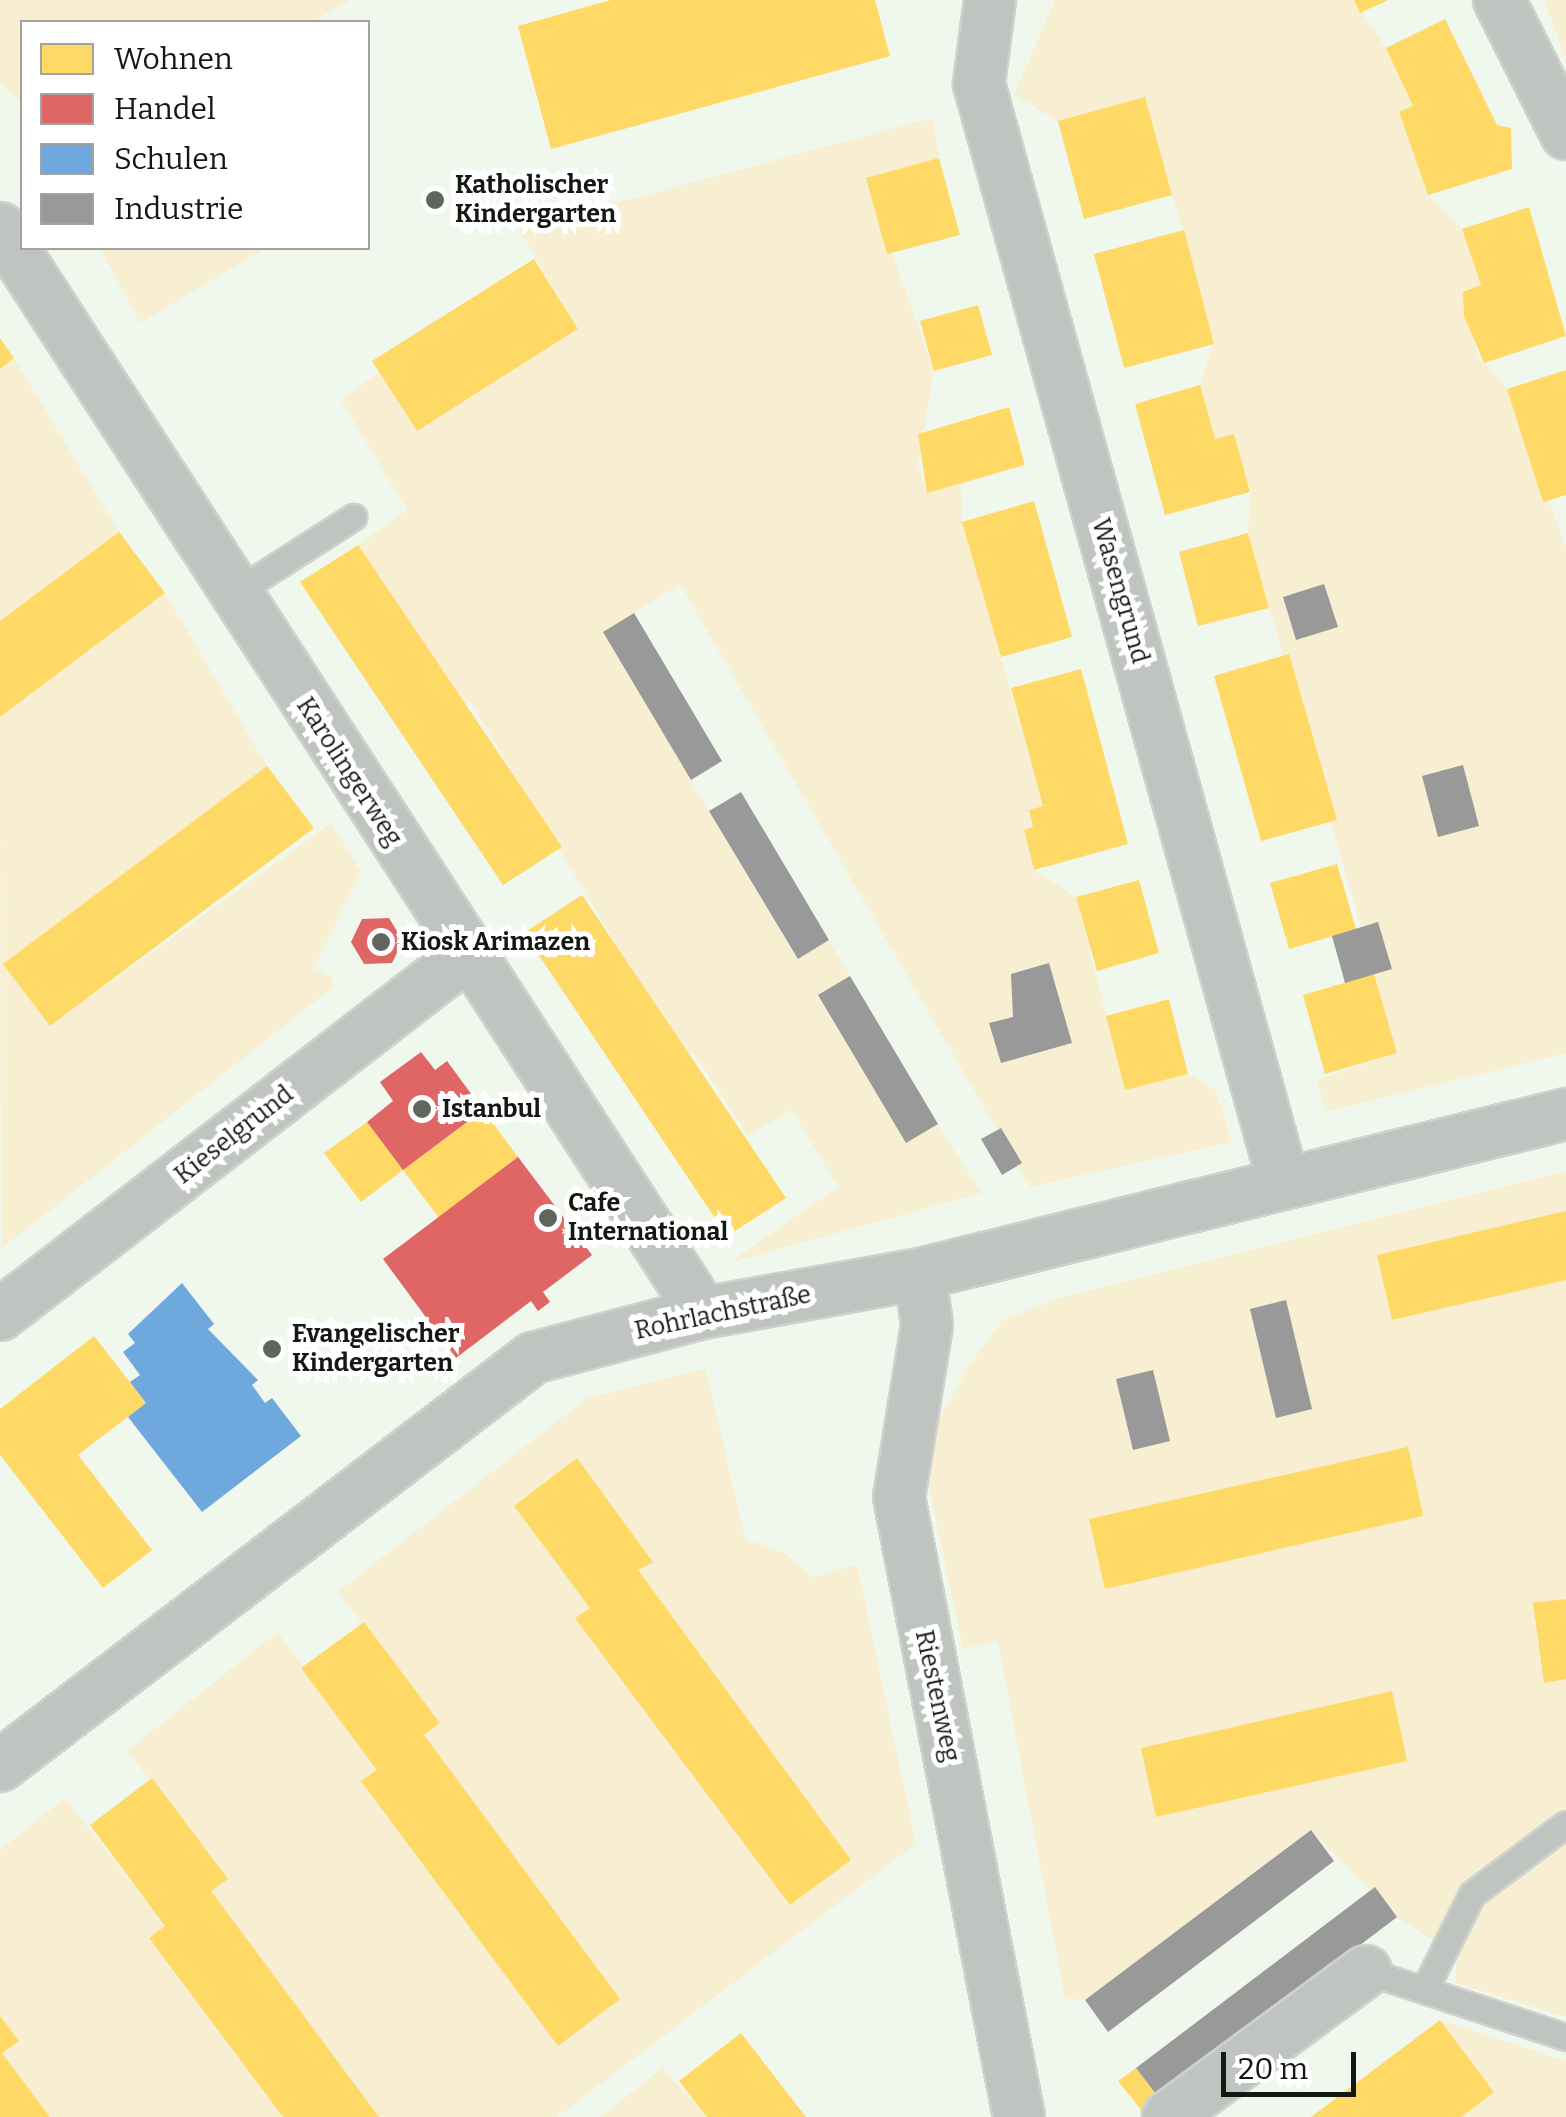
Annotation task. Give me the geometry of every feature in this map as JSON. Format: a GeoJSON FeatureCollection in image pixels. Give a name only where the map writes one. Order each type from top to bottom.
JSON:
{"type":"FeatureCollection","features":[{"type":"Feature","properties":{"kind":"street","name":"Wasengrund"},"geometry":{"type":"LineString","coordinates":[[990,0],[979,84],[1284,1180]]}},
{"type":"Feature","properties":{"kind":"street"},"geometry":{"type":"LineString","coordinates":[[1499,0],[1566,134]]}},
{"type":"Feature","properties":{"kind":"street","name":"Karolingerweg"},"geometry":{"type":"LineString","coordinates":[[0,228],[704,1313]]}},
{"type":"Feature","properties":{"kind":"street","name":"Kieselgrund"},"geometry":{"type":"LineString","coordinates":[[0,1316],[468,954]]}},
{"type":"Feature","properties":{"kind":"street","name":"Rohrlachstraße"},"geometry":{"type":"LineString","coordinates":[[0,1766],[533,1358],[704,1313],[920,1274],[1284,1180],[1566,1114]]}},
{"type":"Feature","properties":{"kind":"street","name":"Riestenweg"},"geometry":{"type":"LineString","coordinates":[[920,1274],[927,1325],[900,1496],[904,1538],[1019,2117]]}},
{"type":"Feature","properties":{"kind":"street"},"geometry":{"type":"LineString","coordinates":[[1168,2117],[1366,1971]]}},
{"type":"Feature","properties":{"kind":"lane"},"geometry":{"type":"LineString","coordinates":[[234,594],[353,517]]}},
{"type":"Feature","properties":{"kind":"lane"},"geometry":{"type":"LineString","coordinates":[[1425,1988],[1472,1894],[1566,1824]]}},
{"type":"Feature","properties":{"kind":"lane"},"geometry":{"type":"LineString","coordinates":[[1366,1971],[1566,2037]]}},
{"type":"Feature","properties":{"kind":"shaded area"},"geometry":{"type":"Polygon","coordinates":[[[0,0],[350,0],[315,20],[20,20],[20,100],[0,84],[0,0]]]}},
{"type":"Feature","properties":{"kind":"shaded area"},"geometry":{"type":"Polygon","coordinates":[[[1055,0],[1354,0],[1386,48],[1413,106],[1399,113],[1428,195],[1462,229],[1481,285],[1463,292],[1477,355],[1507,389],[1566,547],[1566,1053],[1326,1112],[1317,1080],[1397,1053],[1248,533],[1250,492],[1234,435],[1215,439],[1200,385],[1214,343],[1145,98],[1058,121],[1014,95],[1055,0]]]}},
{"type":"Feature","properties":{"kind":"shaded area"},"geometry":{"type":"Polygon","coordinates":[[[1544,0],[1566,0],[1566,60],[1544,0]]]}},
{"type":"Feature","properties":{"kind":"shaded area"},"geometry":{"type":"Polygon","coordinates":[[[932,118],[939,158],[866,179],[934,371],[918,464],[927,493],[961,483],[962,522],[1043,806],[1029,811],[1033,827],[1024,830],[1034,870],[1076,897],[1125,1090],[1188,1074],[1216,1090],[1232,1142],[1030,1187],[680,584],[603,632],[797,959],[829,940],[850,976],[819,995],[906,1142],[938,1124],[981,1193],[729,1263],[838,1187],[792,1110],[748,1136],[693,1052],[684,1057],[470,701],[460,707],[358,545],[407,510],[341,400],[379,372],[417,431],[578,330],[519,229],[932,118]]]}},
{"type":"Feature","properties":{"kind":"shaded area"},"geometry":{"type":"Polygon","coordinates":[[[101,250],[263,250],[140,323],[101,250]]]}},
{"type":"Feature","properties":{"kind":"shaded area"},"geometry":{"type":"Polygon","coordinates":[[[14,358],[119,532],[0,621],[0,369],[14,358]]]}},
{"type":"Feature","properties":{"kind":"shaded area"},"geometry":{"type":"Polygon","coordinates":[[[165,593],[267,766],[4,965],[50,1026],[331,823],[361,872],[314,968],[331,976],[332,988],[1,1249],[0,717],[165,593]]]}},
{"type":"Feature","properties":{"kind":"shaded area"},"geometry":{"type":"Polygon","coordinates":[[[1566,1171],[1566,1211],[1377,1255],[1393,1320],[1566,1280],[1566,1599],[1533,1604],[1544,1682],[1566,1679],[1566,2017],[1455,1983],[1457,1956],[1397,1917],[1310,1830],[1085,2000],[1065,1999],[998,1641],[963,1649],[929,1488],[936,1425],[968,1367],[1002,1321],[1056,1299],[1566,1171]]]}},
{"type":"Feature","properties":{"kind":"shaded area"},"geometry":{"type":"Polygon","coordinates":[[[706,1368],[745,1539],[786,1554],[813,1578],[857,1564],[916,1844],[557,2117],[379,2117],[211,1891],[227,1879],[127,1751],[278,1632],[377,1770],[362,1781],[558,2045],[619,1999],[424,1735],[439,1722],[338,1592],[586,1399],[706,1368]],[[577,1459],[514,1506],[590,1608],[576,1618],[790,1905],[851,1860],[638,1570],[653,1561],[577,1459]]]}},
{"type":"Feature","properties":{"kind":"shaded area"},"geometry":{"type":"Polygon","coordinates":[[[65,1798],[165,1926],[149,1939],[283,2117],[50,2117],[2,2053],[18,2040],[0,2016],[0,1850],[65,1798]]]}},
{"type":"Feature","properties":{"kind":"shaded area"},"geometry":{"type":"Polygon","coordinates":[[[1440,2020],[1566,2061],[1566,2117],[1461,2117],[1494,2091],[1440,2020]]]}},
{"type":"Feature","properties":{"kind":"shaded area"},"geometry":{"type":"Polygon","coordinates":[[[662,2068],[707,2117],[601,2117],[662,2068]]]}},
{"type":"Feature","properties":{"kind":"building: Wohnen"},"geometry":{"type":"Polygon","coordinates":[[[611,0],[875,0],[890,56],[551,149],[518,26],[611,0]]]}},
{"type":"Feature","properties":{"kind":"building: Wohnen"},"geometry":{"type":"Polygon","coordinates":[[[1354,0],[1388,0],[1360,13],[1354,0]]]}},
{"type":"Feature","properties":{"kind":"building: Wohnen"},"geometry":{"type":"Polygon","coordinates":[[[1445,19],[1497,125],[1511,128],[1512,169],[1428,195],[1399,112],[1413,106],[1386,48],[1445,19]]]}},
{"type":"Feature","properties":{"kind":"building: Wohnen"},"geometry":{"type":"Polygon","coordinates":[[[1145,97],[1172,195],[1084,219],[1058,121],[1145,97]]]}},
{"type":"Feature","properties":{"kind":"building: Wohnen"},"geometry":{"type":"Polygon","coordinates":[[[939,158],[960,235],[887,254],[866,178],[939,158]]]}},
{"type":"Feature","properties":{"kind":"building: Wohnen"},"geometry":{"type":"Polygon","coordinates":[[[1529,207],[1566,336],[1484,363],[1464,316],[1463,292],[1481,285],[1462,229],[1529,207]]]}},
{"type":"Feature","properties":{"kind":"building: Wohnen"},"geometry":{"type":"Polygon","coordinates":[[[1184,230],[1214,344],[1124,368],[1094,254],[1184,230]]]}},
{"type":"Feature","properties":{"kind":"building: Wohnen"},"geometry":{"type":"Polygon","coordinates":[[[534,259],[578,329],[417,431],[372,361],[534,259]]]}},
{"type":"Feature","properties":{"kind":"building: Wohnen"},"geometry":{"type":"Polygon","coordinates":[[[978,305],[992,355],[934,371],[920,321],[978,305]]]}},
{"type":"Feature","properties":{"kind":"building: Wohnen"},"geometry":{"type":"Polygon","coordinates":[[[0,338],[14,358],[0,369],[0,338]]]}},
{"type":"Feature","properties":{"kind":"building: Wohnen"},"geometry":{"type":"Polygon","coordinates":[[[1566,370],[1566,495],[1543,502],[1507,389],[1566,370]]]}},
{"type":"Feature","properties":{"kind":"building: Wohnen"},"geometry":{"type":"Polygon","coordinates":[[[1200,385],[1215,439],[1234,434],[1250,492],[1165,515],[1135,404],[1200,385]]]}},
{"type":"Feature","properties":{"kind":"building: Wohnen"},"geometry":{"type":"Polygon","coordinates":[[[1009,407],[1025,465],[927,493],[918,434],[1009,407]]]}},
{"type":"Feature","properties":{"kind":"building: Wohnen"},"geometry":{"type":"Polygon","coordinates":[[[1034,501],[1072,637],[1001,657],[962,522],[1034,501]]]}},
{"type":"Feature","properties":{"kind":"building: Wohnen"},"geometry":{"type":"Polygon","coordinates":[[[119,532],[165,593],[0,717],[0,621],[119,532]]]}},
{"type":"Feature","properties":{"kind":"building: Wohnen"},"geometry":{"type":"Polygon","coordinates":[[[1248,533],[1269,608],[1198,626],[1179,552],[1248,533]]]}},
{"type":"Feature","properties":{"kind":"building: Wohnen"},"geometry":{"type":"Polygon","coordinates":[[[358,545],[562,847],[503,885],[300,582],[358,545]]]}},
{"type":"Feature","properties":{"kind":"building: Wohnen"},"geometry":{"type":"Polygon","coordinates":[[[1289,654],[1337,820],[1261,841],[1214,676],[1289,654]]]}},
{"type":"Feature","properties":{"kind":"building: Wohnen"},"geometry":{"type":"Polygon","coordinates":[[[1081,669],[1128,844],[1034,870],[1024,830],[1033,827],[1029,810],[1043,806],[1011,688],[1081,669]]]}},
{"type":"Feature","properties":{"kind":"building: Wohnen"},"geometry":{"type":"Polygon","coordinates":[[[267,766],[314,828],[50,1026],[3,964],[267,766]]]}},
{"type":"Feature","properties":{"kind":"building: Wohnen"},"geometry":{"type":"Polygon","coordinates":[[[1337,864],[1356,929],[1289,949],[1270,883],[1337,864]]]}},
{"type":"Feature","properties":{"kind":"building: Wohnen"},"geometry":{"type":"Polygon","coordinates":[[[1139,880],[1159,953],[1097,971],[1076,897],[1139,880]]]}},
{"type":"Feature","properties":{"kind":"building: Wohnen"},"geometry":{"type":"Polygon","coordinates":[[[582,895],[786,1198],[727,1236],[524,933],[582,895]]]}},
{"type":"Feature","properties":{"kind":"building: Wohnen"},"geometry":{"type":"Polygon","coordinates":[[[1374,974],[1397,1053],[1325,1074],[1303,995],[1374,974]]]}},
{"type":"Feature","properties":{"kind":"building: Wohnen"},"geometry":{"type":"Polygon","coordinates":[[[1169,999],[1188,1074],[1125,1090],[1106,1016],[1169,999]]]}},
{"type":"Feature","properties":{"kind":"building: Wohnen"},"geometry":{"type":"Polygon","coordinates":[[[483,1110],[518,1157],[439,1218],[403,1170],[483,1110]]]}},
{"type":"Feature","properties":{"kind":"building: Wohnen"},"geometry":{"type":"Polygon","coordinates":[[[367,1122],[403,1170],[361,1202],[324,1153],[367,1122]]]}},
{"type":"Feature","properties":{"kind":"building: Wohnen"},"geometry":{"type":"Polygon","coordinates":[[[1566,1211],[1566,1280],[1392,1320],[1377,1255],[1566,1211]]]}},
{"type":"Feature","properties":{"kind":"building: Wohnen"},"geometry":{"type":"Polygon","coordinates":[[[94,1336],[146,1403],[78,1455],[152,1550],[103,1588],[0,1455],[0,1409],[94,1336]]]}},
{"type":"Feature","properties":{"kind":"building: Wohnen"},"geometry":{"type":"Polygon","coordinates":[[[1408,1447],[1423,1516],[1105,1589],[1089,1519],[1408,1447]]]}},
{"type":"Feature","properties":{"kind":"building: Wohnen"},"geometry":{"type":"Polygon","coordinates":[[[577,1458],[653,1562],[638,1570],[851,1860],[790,1905],[575,1618],[590,1608],[514,1506],[577,1458]]]}},
{"type":"Feature","properties":{"kind":"building: Wohnen"},"geometry":{"type":"Polygon","coordinates":[[[1566,1599],[1566,1679],[1544,1683],[1533,1603],[1566,1599]]]}},
{"type":"Feature","properties":{"kind":"building: Wohnen"},"geometry":{"type":"Polygon","coordinates":[[[364,1622],[440,1723],[424,1735],[620,1999],[558,2046],[361,1781],[377,1770],[301,1668],[364,1622]]]}},
{"type":"Feature","properties":{"kind":"building: Wohnen"},"geometry":{"type":"Polygon","coordinates":[[[1392,1691],[1407,1761],[1156,1817],[1141,1748],[1392,1691]]]}},
{"type":"Feature","properties":{"kind":"building: Wohnen"},"geometry":{"type":"Polygon","coordinates":[[[152,1778],[228,1879],[211,1891],[379,2117],[283,2117],[149,1938],[165,1926],[90,1825],[152,1778]]]}},
{"type":"Feature","properties":{"kind":"building: Wohnen"},"geometry":{"type":"Polygon","coordinates":[[[0,2016],[19,2041],[2,2053],[50,2117],[0,2117],[0,2016]]]}},
{"type":"Feature","properties":{"kind":"building: Wohnen"},"geometry":{"type":"Polygon","coordinates":[[[1440,2020],[1494,2092],[1461,2117],[1311,2117],[1440,2020]]]}},
{"type":"Feature","properties":{"kind":"building: Wohnen"},"geometry":{"type":"Polygon","coordinates":[[[741,2033],[806,2117],[707,2117],[679,2081],[741,2033]]]}},
{"type":"Feature","properties":{"kind":"building: Wohnen"},"geometry":{"type":"Polygon","coordinates":[[[1136,2068],[1159,2098],[1142,2111],[1118,2081],[1136,2068]]]}},
{"type":"Feature","properties":{"kind":"building: Handel"},"geometry":{"type":"Polygon","coordinates":[[[389,918],[403,941],[392,963],[364,964],[351,942],[362,919],[389,918]]]}},
{"type":"Feature","properties":{"kind":"building: Handel"},"geometry":{"type":"Polygon","coordinates":[[[421,1052],[435,1070],[447,1061],[483,1110],[403,1170],[367,1122],[393,1101],[380,1082],[421,1052]]]}},
{"type":"Feature","properties":{"kind":"building: Handel"},"geometry":{"type":"Polygon","coordinates":[[[518,1157],[592,1255],[543,1292],[550,1302],[538,1311],[531,1301],[456,1358],[383,1259],[518,1157]]]}},
{"type":"Feature","properties":{"kind":"building: Schulen"},"geometry":{"type":"Polygon","coordinates":[[[182,1283],[214,1324],[208,1329],[258,1380],[252,1385],[265,1403],[272,1398],[301,1436],[202,1512],[128,1417],[146,1403],[130,1382],[140,1375],[123,1352],[135,1343],[128,1334],[182,1283]]]}},
{"type":"Feature","properties":{"kind":"building: Industrie"},"geometry":{"type":"Polygon","coordinates":[[[1324,584],[1338,627],[1296,640],[1283,597],[1324,584]]]}},
{"type":"Feature","properties":{"kind":"building: Industrie"},"geometry":{"type":"Polygon","coordinates":[[[634,613],[722,761],[691,780],[603,632],[634,613]]]}},
{"type":"Feature","properties":{"kind":"building: Industrie"},"geometry":{"type":"Polygon","coordinates":[[[1463,765],[1479,826],[1438,837],[1422,776],[1463,765]]]}},
{"type":"Feature","properties":{"kind":"building: Industrie"},"geometry":{"type":"Polygon","coordinates":[[[741,792],[829,940],[798,959],[709,811],[741,792]]]}},
{"type":"Feature","properties":{"kind":"building: Industrie"},"geometry":{"type":"Polygon","coordinates":[[[1378,922],[1392,969],[1345,983],[1332,936],[1378,922]]]}},
{"type":"Feature","properties":{"kind":"building: Industrie"},"geometry":{"type":"Polygon","coordinates":[[[1049,963],[1072,1043],[1001,1063],[989,1023],[1013,1017],[1011,974],[1049,963]]]}},
{"type":"Feature","properties":{"kind":"building: Industrie"},"geometry":{"type":"Polygon","coordinates":[[[850,976],[938,1124],[906,1143],[818,995],[850,976]]]}},
{"type":"Feature","properties":{"kind":"building: Industrie"},"geometry":{"type":"Polygon","coordinates":[[[1001,1128],[1022,1163],[1002,1175],[981,1139],[1001,1128]]]}},
{"type":"Feature","properties":{"kind":"building: Industrie"},"geometry":{"type":"Polygon","coordinates":[[[1286,1300],[1312,1409],[1276,1418],[1250,1309],[1286,1300]]]}},
{"type":"Feature","properties":{"kind":"building: Industrie"},"geometry":{"type":"Polygon","coordinates":[[[1153,1370],[1170,1441],[1133,1450],[1116,1379],[1153,1370]]]}},
{"type":"Feature","properties":{"kind":"building: Industrie"},"geometry":{"type":"Polygon","coordinates":[[[1311,1830],[1334,1861],[1108,2032],[1085,2000],[1311,1830]]]}},
{"type":"Feature","properties":{"kind":"building: Industrie"},"geometry":{"type":"Polygon","coordinates":[[[1375,1887],[1397,1917],[1159,2098],[1136,2068],[1375,1887]]]}},
{"type":"Feature","properties":{"kind":"place","name":"Katholischer Kindergarten"},"geometry":{"type":"Point","coordinates":[435,200]}},
{"type":"Feature","properties":{"kind":"place","name":"Kiosk Arimazen"},"geometry":{"type":"Point","coordinates":[381,942]}},
{"type":"Feature","properties":{"kind":"place","name":"Istanbul"},"geometry":{"type":"Point","coordinates":[422,1109]}},
{"type":"Feature","properties":{"kind":"place","name":"Cafe International"},"geometry":{"type":"Point","coordinates":[548,1218]}},
{"type":"Feature","properties":{"kind":"place","name":"Evangelischer Kindergarten"},"geometry":{"type":"Point","coordinates":[272,1349]}}]}
